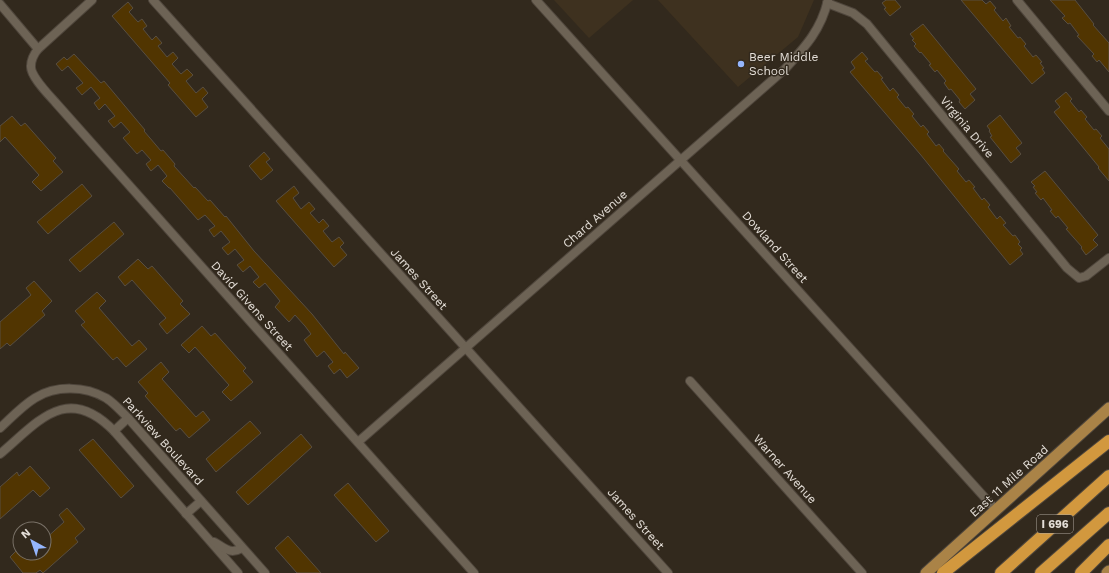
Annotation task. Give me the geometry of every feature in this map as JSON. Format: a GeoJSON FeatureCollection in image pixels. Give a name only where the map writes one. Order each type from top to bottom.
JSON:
{"type":"FeatureCollection","features":[{"type":"Feature","properties":{"kind":"highway"},"geometry":{"type":"LineString","coordinates":[[943,573],[1109,441]]}},
{"type":"Feature","properties":{"kind":"highway","name":"I 696"},"geometry":{"type":"LineString","coordinates":[[1001,573],[1109,476]]}},
{"type":"Feature","properties":{"kind":"highway","name":"I 696"},"geometry":{"type":"LineString","coordinates":[[1041,573],[1109,512]]}},
{"type":"Feature","properties":{"kind":"highway"},"geometry":{"type":"LineString","coordinates":[[1081,573],[1109,545]]}},
{"type":"Feature","properties":{"kind":"main road","name":"East 11 Mile Road"},"geometry":{"type":"LineString","coordinates":[[926,573],[1109,408]]}},
{"type":"Feature","properties":{"kind":"street"},"geometry":{"type":"LineString","coordinates":[[0,4],[38,49],[92,0]]}},
{"type":"Feature","properties":{"kind":"street","name":"James Street"},"geometry":{"type":"LineString","coordinates":[[152,0],[668,573]]}},
{"type":"Feature","properties":{"kind":"street","name":"Dowland Street"},"geometry":{"type":"LineString","coordinates":[[536,0],[996,510]]}},
{"type":"Feature","properties":{"kind":"street"},"geometry":{"type":"LineString","coordinates":[[1017,0],[1109,111]]}},
{"type":"Feature","properties":{"kind":"street","name":"Chard Avenue"},"geometry":{"type":"LineString","coordinates":[[358,442],[785,69],[806,45],[819,27],[828,2]]}},
{"type":"Feature","properties":{"kind":"street","name":"Virginia Drive"},"geometry":{"type":"LineString","coordinates":[[828,2],[853,13],[867,24],[1068,268],[1079,278],[1086,276],[1109,258]]}},
{"type":"Feature","properties":{"kind":"street","name":"David Givens Street"},"geometry":{"type":"LineString","coordinates":[[38,49],[32,58],[30,68],[33,75],[56,103],[474,573]]}},
{"type":"Feature","properties":{"kind":"street","name":"Warner Avenue"},"geometry":{"type":"LineString","coordinates":[[690,381],[862,573]]}},
{"type":"Feature","properties":{"kind":"street","name":"Parkview Boulevard"},"geometry":{"type":"LineString","coordinates":[[0,428],[26,405],[40,396],[53,391],[69,389],[88,391],[105,398],[115,405],[128,418],[265,573]]}},
{"type":"Feature","properties":{"kind":"street"},"geometry":{"type":"LineString","coordinates":[[0,454],[46,416],[63,409],[83,409],[104,421],[114,431],[238,573]]}},
{"type":"Feature","properties":{"kind":"street"},"geometry":{"type":"LineString","coordinates":[[114,431],[128,418]]}},
{"type":"Feature","properties":{"kind":"street"},"geometry":{"type":"LineString","coordinates":[[186,514],[201,500]]}},
{"type":"Feature","properties":{"kind":"street"},"geometry":{"type":"LineString","coordinates":[[208,538],[232,551],[236,552],[242,548]]}},
{"type":"Feature","properties":{"kind":"shaded area"},"geometry":{"type":"Polygon","coordinates":[[[554,0],[633,0],[589,38],[554,0]]]}},
{"type":"Feature","properties":{"kind":"shaded area","name":"Beer Middle School"},"geometry":{"type":"Polygon","coordinates":[[[658,0],[814,0],[798,37],[738,87],[658,0]]]}},
{"type":"Feature","properties":{"kind":"building"},"geometry":{"type":"Polygon","coordinates":[[[886,0],[895,0],[901,7],[890,16],[884,9],[886,8],[882,3],[886,0]]]}},
{"type":"Feature","properties":{"kind":"building"},"geometry":{"type":"Polygon","coordinates":[[[961,0],[982,0],[986,4],[990,1],[996,8],[994,10],[1003,21],[1006,18],[1011,26],[1009,27],[1018,38],[1020,37],[1026,44],[1024,46],[1033,57],[1036,55],[1042,62],[1040,63],[1044,68],[1042,69],[1045,73],[1032,84],[961,0]]]}},
{"type":"Feature","properties":{"kind":"building"},"geometry":{"type":"Polygon","coordinates":[[[1050,0],[1075,0],[1094,24],[1093,25],[1109,43],[1109,72],[1099,60],[1097,62],[1092,56],[1094,54],[1077,36],[1079,35],[1070,23],[1068,24],[1062,18],[1065,16],[1050,0]]]}},
{"type":"Feature","properties":{"kind":"building"},"geometry":{"type":"Polygon","coordinates":[[[128,2],[133,8],[129,12],[138,22],[142,19],[147,26],[143,29],[152,40],[156,36],[162,43],[158,46],[167,57],[173,52],[178,58],[172,64],[181,74],[187,69],[193,75],[186,81],[196,93],[203,87],[208,93],[202,99],[208,107],[196,117],[168,85],[170,83],[112,16],[128,2]]]}},
{"type":"Feature","properties":{"kind":"building"},"geometry":{"type":"Polygon","coordinates":[[[923,24],[976,89],[970,94],[975,100],[965,109],[959,102],[960,100],[944,83],[946,81],[937,70],[935,72],[929,65],[931,64],[914,46],[916,44],[912,40],[914,39],[910,34],[923,24]]]}},
{"type":"Feature","properties":{"kind":"building"},"geometry":{"type":"Polygon","coordinates":[[[862,52],[868,59],[865,61],[883,78],[881,79],[890,91],[893,88],[899,95],[897,97],[906,108],[908,107],[914,114],[912,116],[921,127],[923,125],[929,132],[927,134],[936,146],[939,144],[944,150],[943,151],[959,169],[957,171],[966,182],[969,180],[975,187],[973,188],[982,200],[984,198],[990,205],[988,207],[997,219],[1000,216],[1006,223],[1003,225],[1013,236],[1015,235],[1020,242],[1018,244],[1022,248],[1020,250],[1023,254],[1010,265],[920,154],[850,72],[855,68],[851,62],[862,52]]]}},
{"type":"Feature","properties":{"kind":"building"},"geometry":{"type":"Polygon","coordinates":[[[74,54],[101,83],[104,81],[161,151],[163,150],[175,164],[174,166],[194,188],[195,187],[208,201],[210,200],[225,217],[226,216],[254,251],[312,314],[344,354],[345,352],[359,368],[347,378],[340,369],[334,374],[328,366],[333,362],[324,351],[317,357],[304,340],[311,334],[305,326],[295,315],[289,322],[275,307],[280,301],[265,283],[259,288],[253,282],[259,277],[250,266],[243,272],[237,265],[244,260],[235,249],[228,255],[222,248],[230,242],[221,231],[214,237],[209,230],[215,226],[205,215],[198,220],[162,181],[167,176],[158,165],[151,171],[146,164],[151,160],[142,150],[137,154],[123,138],[130,132],[121,122],[114,128],[108,121],[115,116],[105,104],[99,110],[94,103],[100,98],[91,87],[82,95],[76,88],[83,83],[68,66],[62,71],[56,64],[64,57],[67,60],[74,54]]]}},
{"type":"Feature","properties":{"kind":"building"},"geometry":{"type":"Polygon","coordinates":[[[1066,92],[1072,99],[1070,101],[1079,112],[1081,110],[1087,117],[1085,119],[1094,130],[1096,129],[1102,136],[1100,138],[1109,149],[1109,181],[1054,112],[1060,107],[1055,101],[1066,92]]]}},
{"type":"Feature","properties":{"kind":"building"},"geometry":{"type":"Polygon","coordinates":[[[1000,115],[1022,143],[1016,148],[1021,154],[1011,163],[990,137],[992,136],[987,126],[1000,115]]]}},
{"type":"Feature","properties":{"kind":"building"},"geometry":{"type":"Polygon","coordinates":[[[12,116],[21,126],[25,123],[56,158],[53,161],[63,172],[41,191],[32,182],[39,175],[5,137],[0,142],[0,126],[12,116]]]}},
{"type":"Feature","properties":{"kind":"building"},"geometry":{"type":"Polygon","coordinates":[[[264,152],[270,159],[266,162],[273,170],[261,180],[249,166],[264,152]]]}},
{"type":"Feature","properties":{"kind":"building"},"geometry":{"type":"Polygon","coordinates":[[[1045,171],[1098,235],[1093,240],[1098,245],[1086,255],[1081,248],[1082,247],[1066,229],[1068,228],[1058,216],[1056,218],[1050,211],[1052,210],[1043,198],[1041,200],[1035,193],[1037,192],[1033,187],[1035,186],[1031,182],[1045,171]]]}},
{"type":"Feature","properties":{"kind":"building"},"geometry":{"type":"Polygon","coordinates":[[[82,184],[92,196],[48,234],[37,222],[82,184]]]}},
{"type":"Feature","properties":{"kind":"building"},"geometry":{"type":"Polygon","coordinates":[[[294,186],[299,193],[293,198],[301,209],[309,202],[315,209],[310,213],[319,223],[323,219],[329,226],[323,231],[332,242],[339,237],[344,243],[340,247],[347,255],[334,267],[276,201],[294,186]]]}},
{"type":"Feature","properties":{"kind":"building"},"geometry":{"type":"Polygon","coordinates":[[[114,222],[124,234],[80,272],[69,260],[114,222]]]}},
{"type":"Feature","properties":{"kind":"building"},"geometry":{"type":"Polygon","coordinates":[[[138,259],[148,269],[152,266],[183,301],[180,304],[190,314],[167,334],[159,324],[166,318],[132,280],[125,286],[118,277],[138,259]]]}},
{"type":"Feature","properties":{"kind":"building"},"geometry":{"type":"Polygon","coordinates":[[[34,281],[52,301],[42,311],[45,315],[10,346],[7,343],[0,349],[0,322],[31,295],[26,288],[34,281]]]}},
{"type":"Feature","properties":{"kind":"building"},"geometry":{"type":"Polygon","coordinates":[[[97,292],[106,301],[99,308],[132,346],[139,340],[147,349],[126,367],[117,357],[113,360],[81,325],[85,322],[75,311],[97,292]]]}},
{"type":"Feature","properties":{"kind":"building"},"geometry":{"type":"Polygon","coordinates":[[[202,326],[211,336],[215,333],[246,368],[243,371],[253,382],[231,401],[222,392],[229,385],[195,347],[189,353],[181,345],[202,326]]]}},
{"type":"Feature","properties":{"kind":"building"},"geometry":{"type":"Polygon","coordinates":[[[161,362],[169,372],[162,379],[196,417],[203,411],[210,420],[189,438],[180,428],[176,431],[145,396],[148,393],[138,382],[161,362]]]}},
{"type":"Feature","properties":{"kind":"building"},"geometry":{"type":"Polygon","coordinates":[[[250,421],[261,433],[216,472],[206,459],[250,421]]]}},
{"type":"Feature","properties":{"kind":"building"},"geometry":{"type":"Polygon","coordinates":[[[301,434],[312,447],[248,505],[236,492],[301,434]]]}},
{"type":"Feature","properties":{"kind":"building"},"geometry":{"type":"Polygon","coordinates":[[[93,439],[134,486],[121,498],[79,450],[93,439]]]}},
{"type":"Feature","properties":{"kind":"building"},"geometry":{"type":"Polygon","coordinates":[[[30,466],[50,488],[40,497],[33,490],[0,519],[0,487],[17,472],[19,476],[30,466]]]}},
{"type":"Feature","properties":{"kind":"building"},"geometry":{"type":"Polygon","coordinates":[[[348,483],[389,531],[376,542],[334,495],[348,483]]]}},
{"type":"Feature","properties":{"kind":"building"},"geometry":{"type":"Polygon","coordinates":[[[67,508],[85,529],[75,538],[78,542],[43,573],[40,570],[36,573],[23,573],[13,561],[52,561],[52,533],[64,522],[59,515],[67,508]]]}},
{"type":"Feature","properties":{"kind":"building"},"geometry":{"type":"Polygon","coordinates":[[[288,536],[321,573],[297,573],[275,548],[288,536]]]}},
{"type":"Feature","properties":{"kind":"place","name":"Beer Middle School"},"geometry":{"type":"Point","coordinates":[741,64]}}]}
